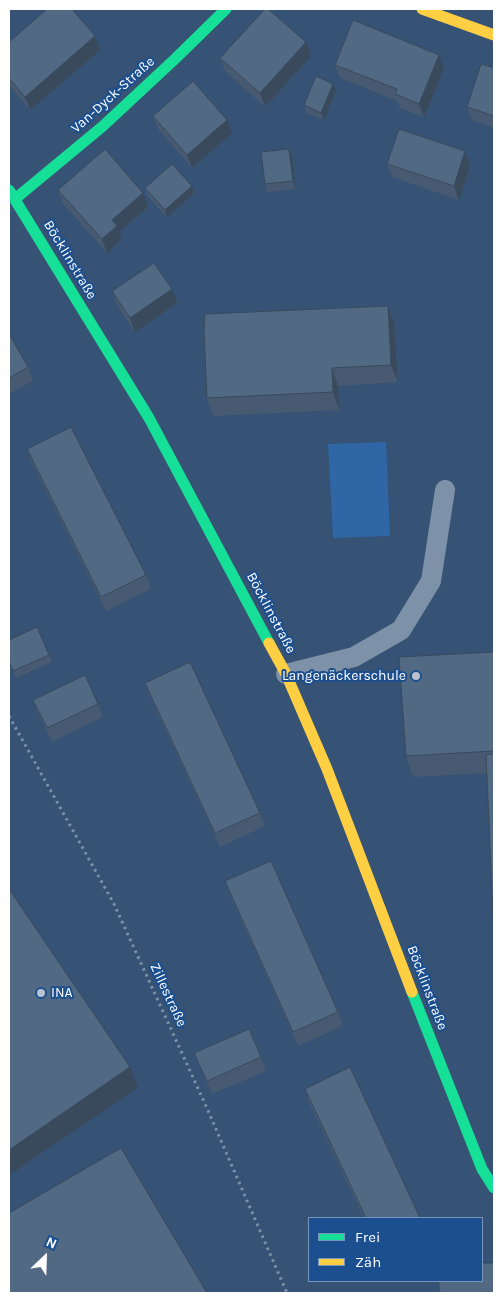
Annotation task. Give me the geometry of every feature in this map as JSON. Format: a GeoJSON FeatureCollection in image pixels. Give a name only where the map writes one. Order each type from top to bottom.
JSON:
{"type":"FeatureCollection","features":[{"type":"Feature","properties":{"kind":"street","name":"Van-Dyck-Straße"},"geometry":{"type":"LineString","coordinates":[[12,195],[103,126],[226,9]]}},
{"type":"Feature","properties":{"kind":"street"},"geometry":{"type":"LineString","coordinates":[[422,9],[494,36]]}},
{"type":"Feature","properties":{"kind":"street","name":"Böcklinstraße"},"geometry":{"type":"LineString","coordinates":[[12,195],[149,418],[286,674],[330,776],[482,1169],[494,1188]]}},
{"type":"Feature","properties":{"kind":"lane"},"geometry":{"type":"LineString","coordinates":[[286,674],[354,657],[401,630],[431,581],[445,490]]}},
{"type":"Feature","properties":{"kind":"path","name":"Zillestraße"},"geometry":{"type":"LineString","coordinates":[[9,716],[114,904],[206,1106],[287,1293]]}},
{"type":"Feature","properties":{"kind":"shaded area"},"geometry":{"type":"Polygon","coordinates":[[[386,442],[390,536],[333,538],[328,444],[386,442]]]}},
{"type":"Feature","properties":{"kind":"building"},"geometry":{"type":"Polygon","coordinates":[[[47,9],[72,9],[95,36],[25,97],[9,78],[9,42],[47,9]]]}},
{"type":"Feature","properties":{"kind":"building"},"geometry":{"type":"Polygon","coordinates":[[[265,9],[268,9],[306,42],[260,93],[220,58],[265,9]]]}},
{"type":"Feature","properties":{"kind":"building"},"geometry":{"type":"Polygon","coordinates":[[[353,20],[439,55],[419,104],[395,94],[397,89],[335,65],[353,20]]]}},
{"type":"Feature","properties":{"kind":"building"},"geometry":{"type":"Polygon","coordinates":[[[481,64],[494,68],[494,116],[467,107],[481,64]]]}},
{"type":"Feature","properties":{"kind":"building"},"geometry":{"type":"Polygon","coordinates":[[[316,76],[333,84],[321,113],[304,105],[316,76]]]}},
{"type":"Feature","properties":{"kind":"building"},"geometry":{"type":"Polygon","coordinates":[[[193,81],[227,120],[187,155],[153,116],[193,81]]]}},
{"type":"Feature","properties":{"kind":"building"},"geometry":{"type":"Polygon","coordinates":[[[399,129],[465,151],[454,186],[387,164],[399,129]]]}},
{"type":"Feature","properties":{"kind":"building"},"geometry":{"type":"Polygon","coordinates":[[[105,149],[143,193],[112,220],[117,226],[102,239],[58,190],[105,149]]]}},
{"type":"Feature","properties":{"kind":"building"},"geometry":{"type":"Polygon","coordinates":[[[289,149],[293,181],[265,184],[261,152],[289,149]]]}},
{"type":"Feature","properties":{"kind":"building"},"geometry":{"type":"Polygon","coordinates":[[[172,164],[192,186],[165,210],[145,188],[172,164]]]}},
{"type":"Feature","properties":{"kind":"building"},"geometry":{"type":"Polygon","coordinates":[[[154,263],[172,289],[130,318],[112,291],[154,263]]]}},
{"type":"Feature","properties":{"kind":"building"},"geometry":{"type":"Polygon","coordinates":[[[388,306],[391,365],[332,368],[333,392],[207,398],[205,314],[388,306]]]}},
{"type":"Feature","properties":{"kind":"building"},"geometry":{"type":"Polygon","coordinates":[[[9,334],[28,367],[9,378],[9,334]]]}},
{"type":"Feature","properties":{"kind":"building"},"geometry":{"type":"Polygon","coordinates":[[[71,427],[146,575],[101,597],[27,449],[71,427]]]}},
{"type":"Feature","properties":{"kind":"building"},"geometry":{"type":"Polygon","coordinates":[[[37,627],[49,655],[13,671],[9,661],[9,640],[37,627]]]}},
{"type":"Feature","properties":{"kind":"building"},"geometry":{"type":"Polygon","coordinates":[[[494,652],[494,751],[406,756],[399,657],[494,652]]]}},
{"type":"Feature","properties":{"kind":"building"},"geometry":{"type":"Polygon","coordinates":[[[190,662],[260,813],[215,833],[145,683],[190,662]]]}},
{"type":"Feature","properties":{"kind":"building"},"geometry":{"type":"Polygon","coordinates":[[[85,675],[98,704],[47,728],[33,700],[85,675]]]}},
{"type":"Feature","properties":{"kind":"building"},"geometry":{"type":"Polygon","coordinates":[[[494,754],[494,937],[486,755],[494,754]]]}},
{"type":"Feature","properties":{"kind":"building"},"geometry":{"type":"Polygon","coordinates":[[[271,861],[338,1012],[293,1032],[225,881],[271,861]]]}},
{"type":"Feature","properties":{"kind":"building","name":"INA"},"geometry":{"type":"Polygon","coordinates":[[[9,889],[130,1067],[9,1150],[9,889]]]}},
{"type":"Feature","properties":{"kind":"building"},"geometry":{"type":"Polygon","coordinates":[[[249,1029],[261,1057],[207,1081],[194,1053],[249,1029]]]}},
{"type":"Feature","properties":{"kind":"building"},"geometry":{"type":"Polygon","coordinates":[[[350,1067],[420,1217],[366,1217],[305,1089],[350,1067]]]}},
{"type":"Feature","properties":{"kind":"building"},"geometry":{"type":"Polygon","coordinates":[[[121,1148],[207,1293],[9,1293],[9,1213],[121,1148]]]}},
{"type":"Feature","properties":{"kind":"building"},"geometry":{"type":"Polygon","coordinates":[[[483,1263],[494,1263],[494,1293],[439,1293],[439,1282],[483,1282],[483,1263]]]}},
{"type":"Feature","properties":{"kind":"traffic: fast"},"geometry":{"type":"LineString","coordinates":[[15,199],[103,126],[226,9]]}},
{"type":"Feature","properties":{"kind":"traffic: fast"},"geometry":{"type":"LineString","coordinates":[[9,190],[149,418],[269,643]]}},
{"type":"Feature","properties":{"kind":"traffic: fast"},"geometry":{"type":"LineString","coordinates":[[412,992],[482,1169],[494,1188]]}},
{"type":"Feature","properties":{"kind":"traffic: slow"},"geometry":{"type":"LineString","coordinates":[[422,9],[494,35]]}},
{"type":"Feature","properties":{"kind":"traffic: slow"},"geometry":{"type":"LineString","coordinates":[[269,643],[286,674],[327,769],[412,992]]}},
{"type":"Feature","properties":{"kind":"place","name":"Langenäckerschule"},"geometry":{"type":"Point","coordinates":[416,676]}},
{"type":"Feature","properties":{"kind":"place","name":"INA"},"geometry":{"type":"Point","coordinates":[41,993]}}]}
